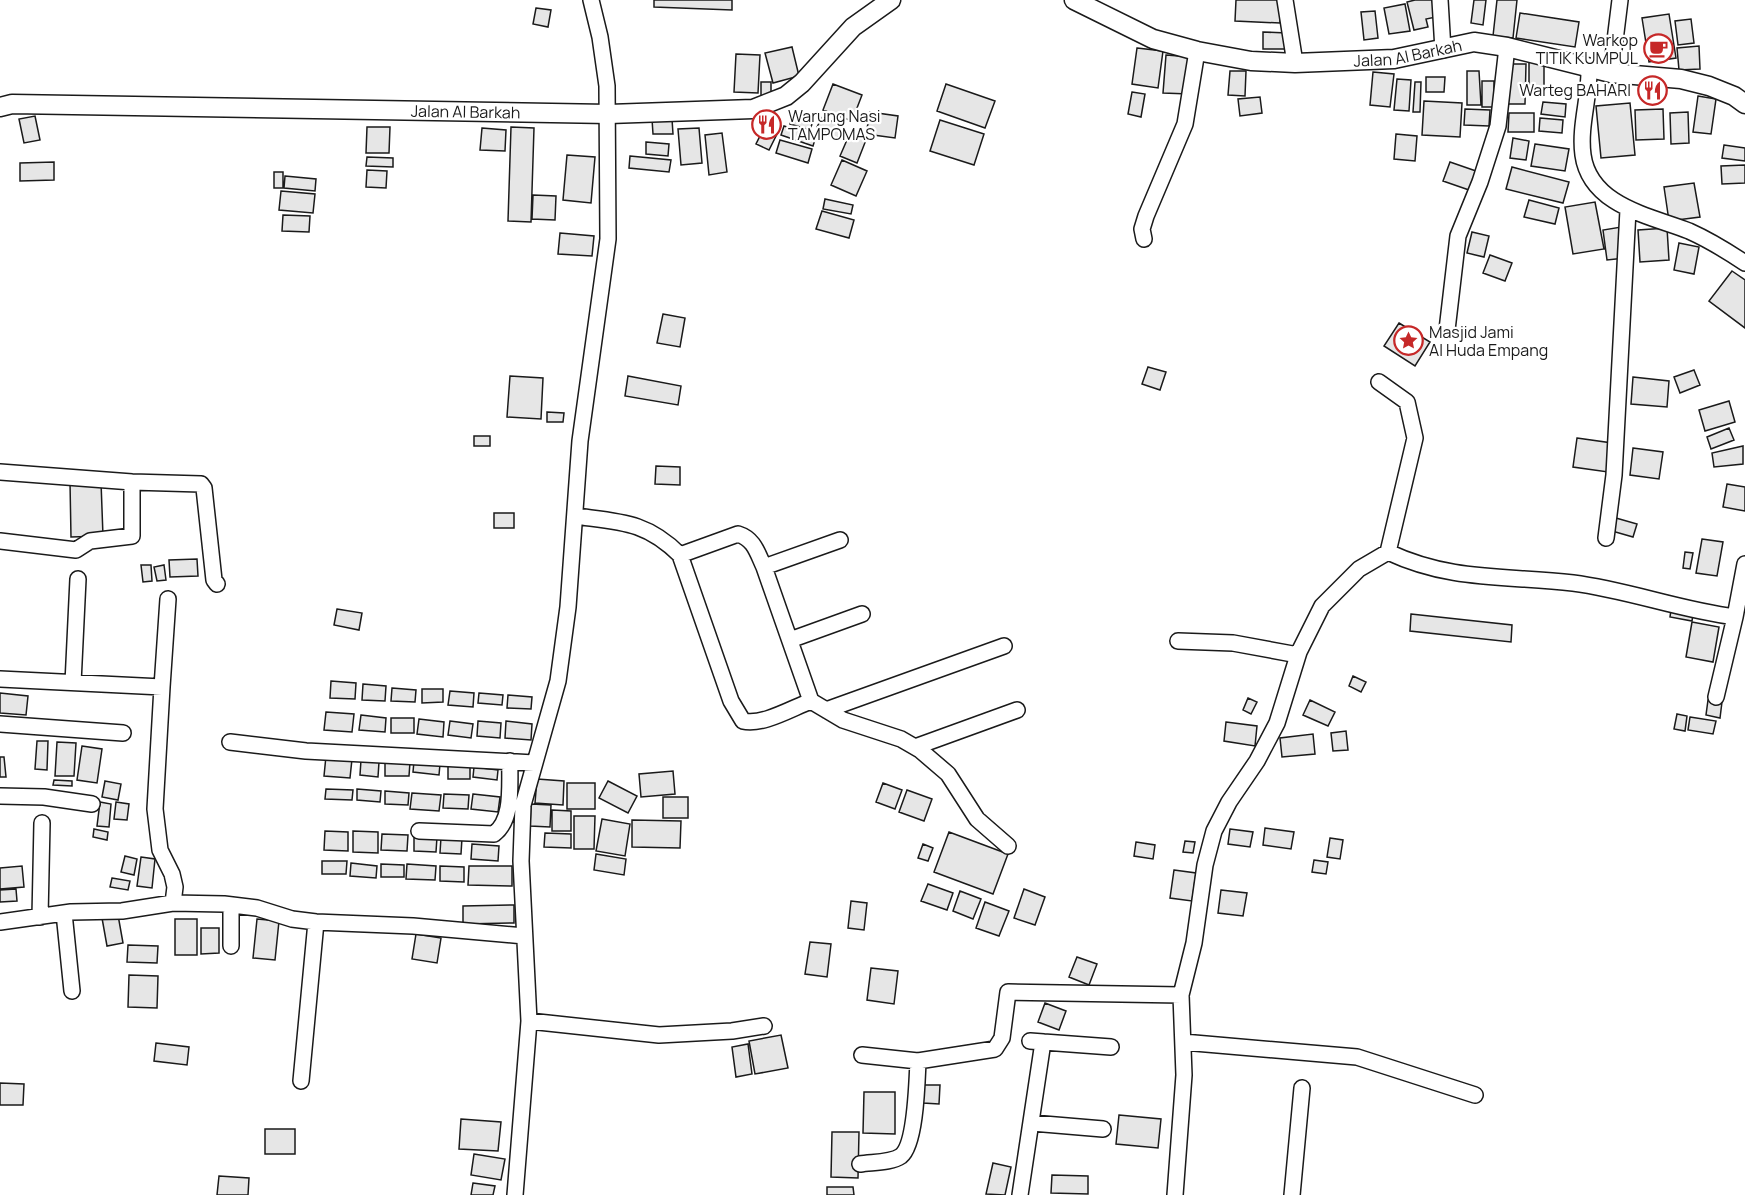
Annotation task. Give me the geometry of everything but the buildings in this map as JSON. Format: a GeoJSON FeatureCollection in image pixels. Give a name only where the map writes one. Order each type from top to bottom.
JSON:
{"type":"FeatureCollection","features":[{"type":"Feature","properties":{"kind":"street"},"geometry":{"type":"LineString","coordinates":[[515,1195],[529,1021],[521,833],[523,805],[558,681],[568,607],[580,441],[607,248],[609,114],[604,61],[591,0]]}},
{"type":"Feature","properties":{"kind":"street","name":"Jalan Al Barkah"},"geometry":{"type":"LineString","coordinates":[[0,107],[12,104],[609,114],[753,109],[771,103],[802,83],[853,27],[891,0]]}},
{"type":"Feature","properties":{"kind":"street","name":"Jalan Al Barkah"},"geometry":{"type":"LineString","coordinates":[[1074,0],[1153,39],[1197,51],[1261,63],[1394,60],[1443,50],[1461,43],[1474,42],[1507,47],[1611,73],[1681,79],[1726,93],[1745,104]]}},
{"type":"Feature","properties":{"kind":"street"},"geometry":{"type":"LineString","coordinates":[[1285,0],[1295,63]]}},
{"type":"Feature","properties":{"kind":"street"},"geometry":{"type":"LineString","coordinates":[[1440,0],[1443,50]]}},
{"type":"Feature","properties":{"kind":"street"},"geometry":{"type":"LineString","coordinates":[[1611,73],[1620,0]]}},
{"type":"Feature","properties":{"kind":"street"},"geometry":{"type":"LineString","coordinates":[[1447,330],[1458,236],[1480,182],[1498,126],[1507,47]]}},
{"type":"Feature","properties":{"kind":"street"},"geometry":{"type":"LineString","coordinates":[[1144,239],[1142,229],[1146,216],[1185,124],[1197,51]]}},
{"type":"Feature","properties":{"kind":"street"},"geometry":{"type":"LineString","coordinates":[[1589,68],[1583,156],[1590,176],[1607,196],[1628,210],[1688,231],[1717,245],[1745,263]]}},
{"type":"Feature","properties":{"kind":"street"},"geometry":{"type":"LineString","coordinates":[[1606,538],[1614,474],[1628,210]]}},
{"type":"Feature","properties":{"kind":"street"},"geometry":{"type":"LineString","coordinates":[[1175,1195],[1184,1076],[1181,995],[1194,943],[1205,865],[1214,831],[1229,802],[1257,761],[1277,723],[1298,655],[1322,606],[1359,569],[1388,552],[1415,438],[1407,402],[1379,382]]}},
{"type":"Feature","properties":{"kind":"street"},"geometry":{"type":"LineString","coordinates":[[0,472],[132,482],[201,484],[204,488],[214,580],[218,584]]}},
{"type":"Feature","properties":{"kind":"street"},"geometry":{"type":"LineString","coordinates":[[0,541],[76,550],[90,541],[132,536],[132,482]]}},
{"type":"Feature","properties":{"kind":"street"},"geometry":{"type":"LineString","coordinates":[[575,516],[615,521],[652,531],[680,555],[731,701],[743,721],[761,720],[811,701]]}},
{"type":"Feature","properties":{"kind":"street"},"geometry":{"type":"LineString","coordinates":[[680,555],[738,534],[747,537],[754,545],[764,567],[811,701],[843,720],[884,733],[915,747],[948,774],[972,813],[1008,846]]}},
{"type":"Feature","properties":{"kind":"street"},"geometry":{"type":"LineString","coordinates":[[764,567],[840,540]]}},
{"type":"Feature","properties":{"kind":"street"},"geometry":{"type":"LineString","coordinates":[[1388,552],[1430,567],[1484,578],[1573,583],[1736,616]]}},
{"type":"Feature","properties":{"kind":"street"},"geometry":{"type":"LineString","coordinates":[[1716,697],[1736,616],[1745,564]]}},
{"type":"Feature","properties":{"kind":"street"},"geometry":{"type":"LineString","coordinates":[[73,683],[78,579]]}},
{"type":"Feature","properties":{"kind":"street"},"geometry":{"type":"LineString","coordinates":[[168,599],[155,809],[160,850],[172,874],[175,887],[173,903]]}},
{"type":"Feature","properties":{"kind":"street"},"geometry":{"type":"LineString","coordinates":[[790,640],[862,614]]}},
{"type":"Feature","properties":{"kind":"street"},"geometry":{"type":"LineString","coordinates":[[1178,640],[1233,644],[1298,655]]}},
{"type":"Feature","properties":{"kind":"street"},"geometry":{"type":"LineString","coordinates":[[826,710],[1004,646]]}},
{"type":"Feature","properties":{"kind":"street"},"geometry":{"type":"LineString","coordinates":[[0,679],[162,687]]}},
{"type":"Feature","properties":{"kind":"street"},"geometry":{"type":"LineString","coordinates":[[915,747],[1017,710]]}},
{"type":"Feature","properties":{"kind":"street"},"geometry":{"type":"LineString","coordinates":[[0,724],[123,733]]}},
{"type":"Feature","properties":{"kind":"street"},"geometry":{"type":"LineString","coordinates":[[230,742],[306,751],[534,763]]}},
{"type":"Feature","properties":{"kind":"street"},"geometry":{"type":"LineString","coordinates":[[418,831],[494,834],[499,830],[509,807],[510,761]]}},
{"type":"Feature","properties":{"kind":"street"},"geometry":{"type":"LineString","coordinates":[[0,796],[44,796],[92,804]]}},
{"type":"Feature","properties":{"kind":"street"},"geometry":{"type":"LineString","coordinates":[[39,917],[42,823]]}},
{"type":"Feature","properties":{"kind":"street"},"geometry":{"type":"LineString","coordinates":[[0,922],[64,913],[122,911],[173,903],[257,908],[316,922],[413,926],[525,936]]}},
{"type":"Feature","properties":{"kind":"street"},"geometry":{"type":"LineString","coordinates":[[231,905],[231,946]]}},
{"type":"Feature","properties":{"kind":"street"},"geometry":{"type":"LineString","coordinates":[[64,913],[72,991]]}},
{"type":"Feature","properties":{"kind":"street"},"geometry":{"type":"LineString","coordinates":[[301,1081],[316,922]]}},
{"type":"Feature","properties":{"kind":"street"},"geometry":{"type":"LineString","coordinates":[[862,1055],[918,1061],[995,1049],[1002,1038],[1008,992],[1181,995]]}},
{"type":"Feature","properties":{"kind":"street"},"geometry":{"type":"LineString","coordinates":[[529,1021],[659,1035],[717,1032],[764,1026]]}},
{"type":"Feature","properties":{"kind":"street"},"geometry":{"type":"LineString","coordinates":[[1020,1195],[1032,1123],[1037,1042],[1111,1047]]}},
{"type":"Feature","properties":{"kind":"street"},"geometry":{"type":"LineString","coordinates":[[1183,1042],[1357,1057],[1475,1095]]}},
{"type":"Feature","properties":{"kind":"street"},"geometry":{"type":"LineString","coordinates":[[860,1164],[896,1158],[906,1149],[914,1111],[918,1061]]}},
{"type":"Feature","properties":{"kind":"street"},"geometry":{"type":"LineString","coordinates":[[1292,1195],[1302,1088]]}},
{"type":"Feature","properties":{"kind":"street"},"geometry":{"type":"LineString","coordinates":[[1032,1123],[1103,1129]]}},
{"type":"Feature","properties":{"kind":"place","name":"Warkop TITIK KUMPUL"},"geometry":{"type":"Point","coordinates":[1659,49]}},
{"type":"Feature","properties":{"kind":"place","name":"Warteg BAHARI"},"geometry":{"type":"Point","coordinates":[1652,90]}},
{"type":"Feature","properties":{"kind":"place","name":"Warung Nasi TAMPOMAS"},"geometry":{"type":"Point","coordinates":[767,125]}},
{"type":"Feature","properties":{"kind":"place","name":"Masjid Jami Al Huda Empang"},"geometry":{"type":"Point","coordinates":[1408,341]}}]}
